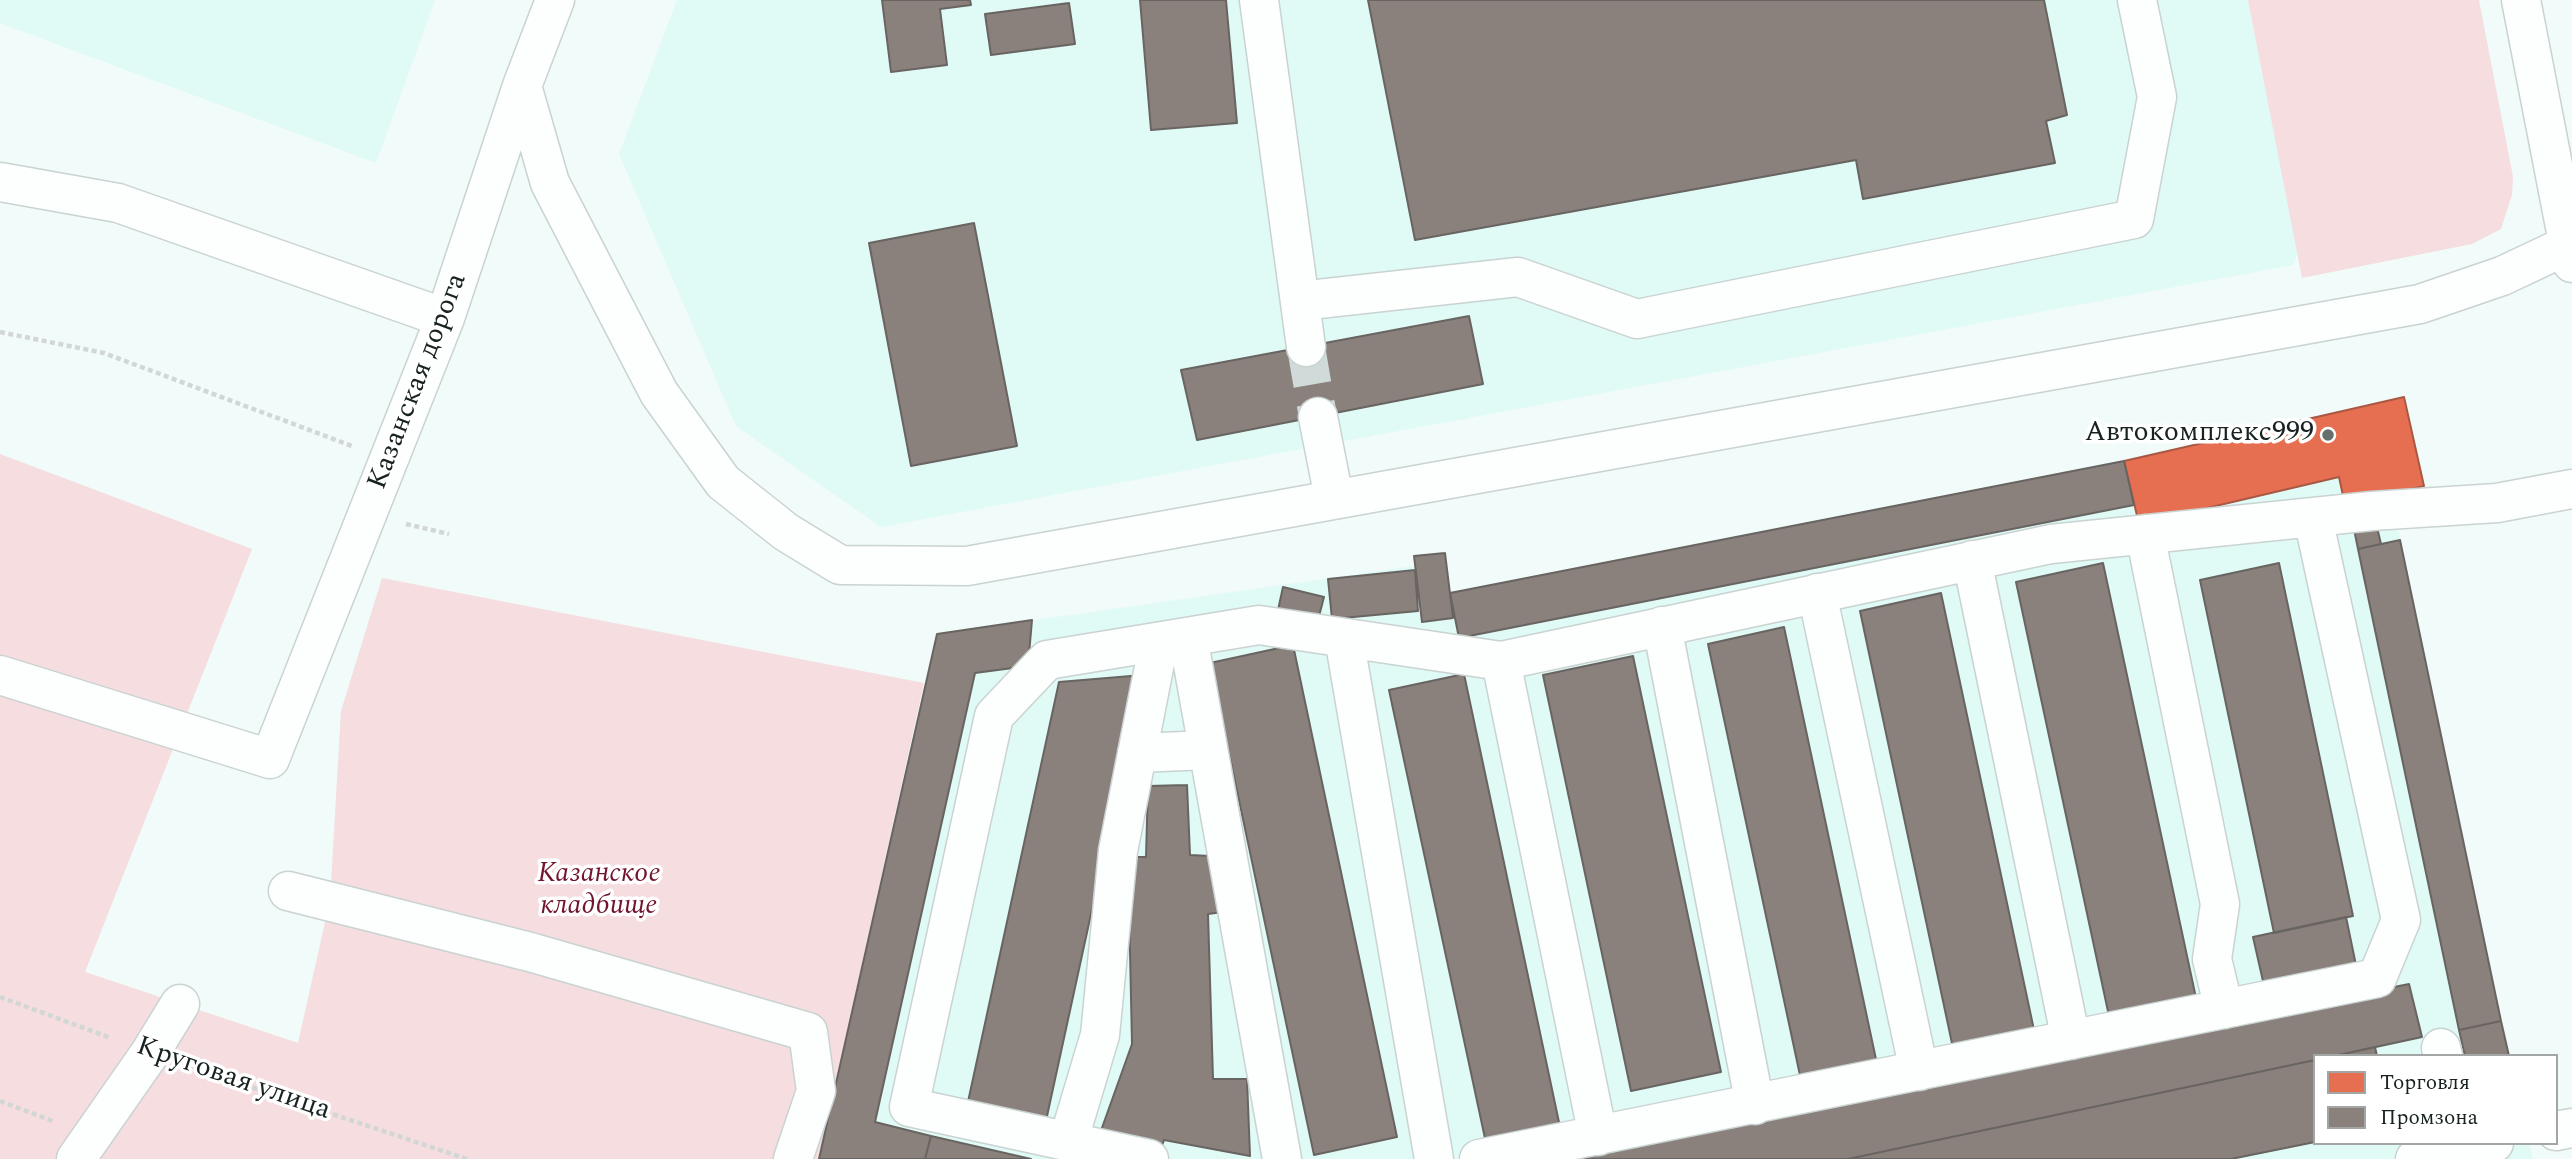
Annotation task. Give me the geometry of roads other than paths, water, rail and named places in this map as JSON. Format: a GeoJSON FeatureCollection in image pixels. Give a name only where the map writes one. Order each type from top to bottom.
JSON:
{"type":"FeatureCollection","features":[{"type":"Feature","properties":{"kind":"street","name":"Казанская дорога"},"geometry":{"type":"LineString","coordinates":[[0,675],[178,733],[270,759],[445,318],[522,86],[555,0]]}},
{"type":"Feature","properties":{"kind":"street"},"geometry":{"type":"LineString","coordinates":[[1259,0],[1306,347]]}},
{"type":"Feature","properties":{"kind":"street"},"geometry":{"type":"LineString","coordinates":[[1300,301],[1518,277],[1637,318],[2134,219],[2157,97],[2137,0]]}},
{"type":"Feature","properties":{"kind":"street"},"geometry":{"type":"LineString","coordinates":[[522,86],[550,183],[659,393],[723,482],[786,532],[840,565],[967,566],[2420,304],[2570,254],[2521,0]]}},
{"type":"Feature","properties":{"kind":"street"},"geometry":{"type":"LineString","coordinates":[[0,182],[118,203],[445,318]]}},
{"type":"Feature","properties":{"kind":"street"},"geometry":{"type":"LineString","coordinates":[[1318,417],[1334,498]]}},
{"type":"Feature","properties":{"kind":"street"},"geometry":{"type":"LineString","coordinates":[[1149,1159],[909,1107],[993,716],[1047,660],[1259,625],[1502,660],[2051,544],[2497,503],[2572,489]]}},
{"type":"Feature","properties":{"kind":"street"},"geometry":{"type":"LineString","coordinates":[[1479,1159],[2377,978],[2401,920],[2313,518]]}},
{"type":"Feature","properties":{"kind":"street"},"geometry":{"type":"LineString","coordinates":[[2145,534],[2220,904],[2212,959],[2224,1009]]}},
{"type":"Feature","properties":{"kind":"street"},"geometry":{"type":"LineString","coordinates":[[1972,560],[2071,1040]]}},
{"type":"Feature","properties":{"kind":"street"},"geometry":{"type":"LineString","coordinates":[[1817,593],[1919,1071]]}},
{"type":"Feature","properties":{"kind":"street"},"geometry":{"type":"LineString","coordinates":[[1662,626],[1755,1105]]}},
{"type":"Feature","properties":{"kind":"street"},"geometry":{"type":"LineString","coordinates":[[1344,638],[1434,1159]]}},
{"type":"Feature","properties":{"kind":"street"},"geometry":{"type":"LineString","coordinates":[[1173,639],[1208,750],[1282,1159]]}},
{"type":"Feature","properties":{"kind":"street"},"geometry":{"type":"LineString","coordinates":[[1069,1142],[1100,1035],[1118,851],[1137,753],[1173,639]]}},
{"type":"Feature","properties":{"kind":"street"},"geometry":{"type":"LineString","coordinates":[[1502,660],[1598,1136]]}},
{"type":"Feature","properties":{"kind":"street"},"geometry":{"type":"LineString","coordinates":[[1137,753],[1208,750]]}},
{"type":"Feature","properties":{"kind":"street"},"geometry":{"type":"LineString","coordinates":[[288,891],[530,952],[808,1032],[816,1091],[793,1159]]}},
{"type":"Feature","properties":{"kind":"street"},"geometry":{"type":"LineString","coordinates":[[85,1148],[180,1004]]}},
{"type":"Feature","properties":{"kind":"street"},"geometry":{"type":"LineString","coordinates":[[2415,1159],[2471,1149]]}},
{"type":"Feature","properties":{"kind":"tunnel"},"geometry":{"type":"LineString","coordinates":[[1306,347],[1318,417]]}},
{"type":"Feature","properties":{"kind":"place","name":"Автокомплекс999"},"geometry":{"type":"Point","coordinates":[2328,435]}},
{"type":"Feature","properties":{"kind":"park label","name":"Казанское кладбище"},"geometry":{"type":"Point","coordinates":[599,892]}}]}
